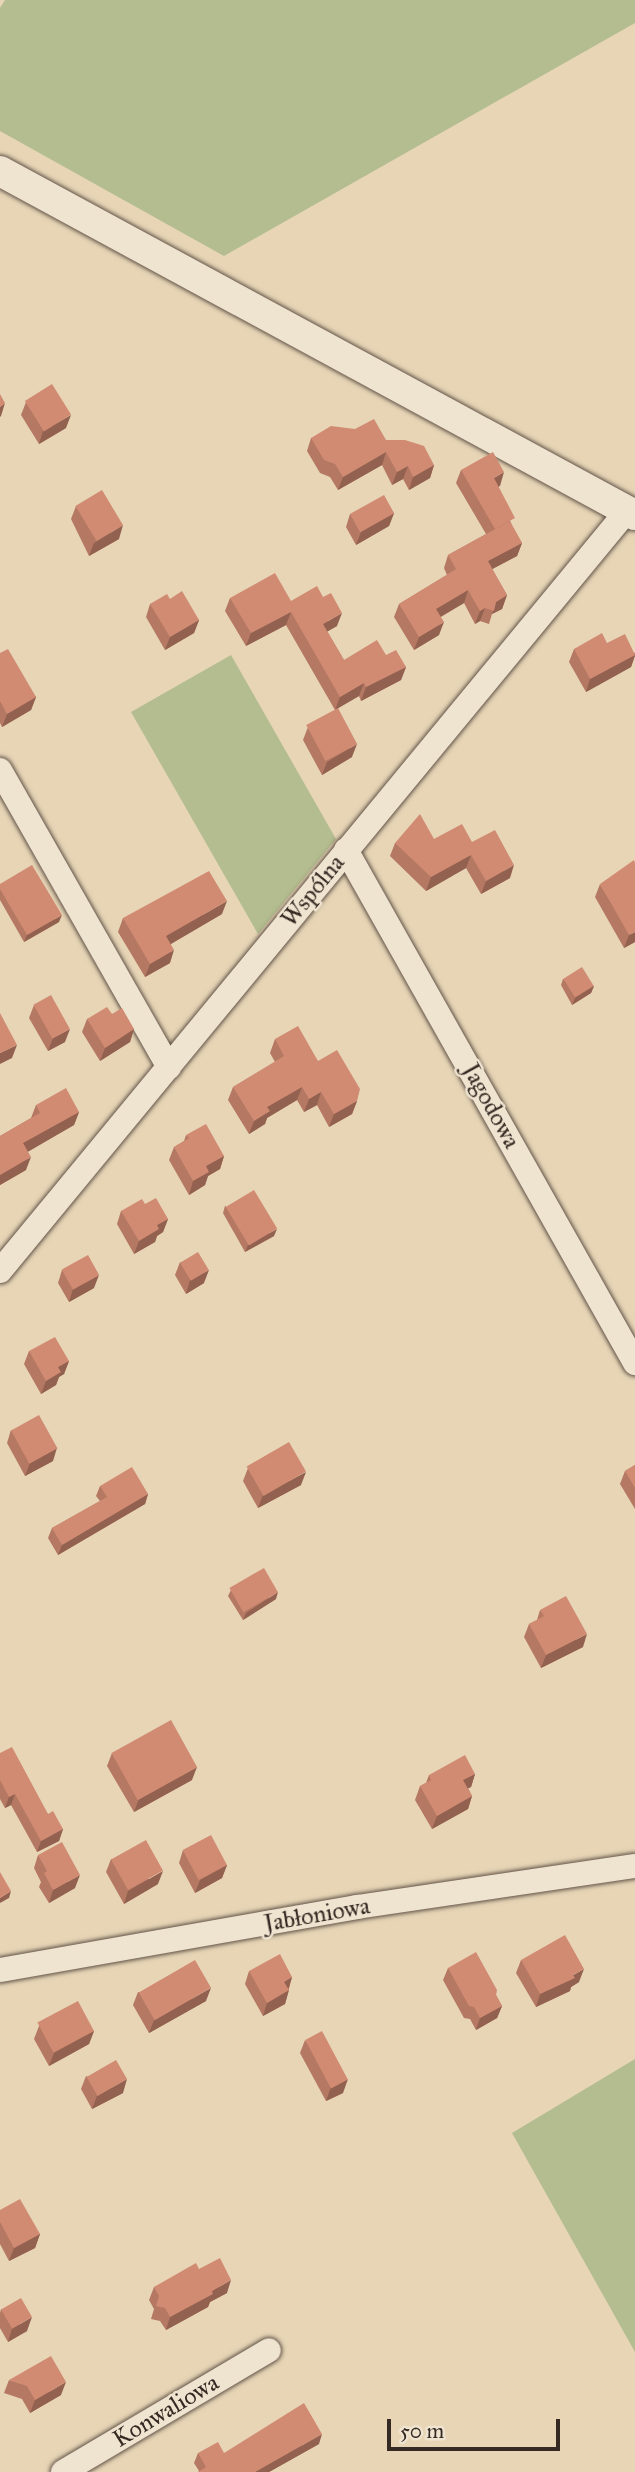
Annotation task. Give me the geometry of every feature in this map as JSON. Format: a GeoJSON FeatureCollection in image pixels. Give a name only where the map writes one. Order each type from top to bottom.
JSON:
{"type":"FeatureCollection","features":[{"type":"Feature","properties":{"kind":"street"},"geometry":{"type":"LineString","coordinates":[[0,171],[631,513]]}},
{"type":"Feature","properties":{"kind":"street","name":"Wspólna"},"geometry":{"type":"LineString","coordinates":[[0,1271],[346,850],[631,513]]}},
{"type":"Feature","properties":{"kind":"street"},"geometry":{"type":"LineString","coordinates":[[0,770],[169,1067]]}},
{"type":"Feature","properties":{"kind":"street","name":"Jagodowa"},"geometry":{"type":"LineString","coordinates":[[346,850],[635,1363]]}},
{"type":"Feature","properties":{"kind":"street","name":"Jabłoniowa"},"geometry":{"type":"LineString","coordinates":[[0,1970],[357,1907],[635,1866]]}},
{"type":"Feature","properties":{"kind":"street","name":"Konwaliowa"},"geometry":{"type":"LineString","coordinates":[[63,2472],[269,2350]]}},
{"type":"Feature","properties":{"kind":"green space"},"geometry":{"type":"Polygon","coordinates":[[[5,0],[635,0],[635,23],[224,256],[0,131],[0,8],[5,0]]]}},
{"type":"Feature","properties":{"kind":"green space"},"geometry":{"type":"Polygon","coordinates":[[[231,655],[336,839],[258,934],[131,712],[231,655]]]}},
{"type":"Feature","properties":{"kind":"green space"},"geometry":{"type":"Polygon","coordinates":[[[635,2059],[635,2352],[512,2133],[635,2059]]]}},
{"type":"Feature","properties":{"kind":"building"},"geometry":{"type":"Polygon","coordinates":[[[52,384],[71,415],[44,431],[25,401],[52,384]]]}},
{"type":"Feature","properties":{"kind":"building"},"geometry":{"type":"Polygon","coordinates":[[[0,394],[5,403],[0,407],[0,394]]]}},
{"type":"Feature","properties":{"kind":"building"},"geometry":{"type":"Polygon","coordinates":[[[374,419],[386,440],[405,440],[424,446],[434,465],[413,477],[408,466],[397,472],[386,452],[343,477],[335,464],[324,460],[311,438],[331,426],[355,429],[374,419]]]}},
{"type":"Feature","properties":{"kind":"building"},"geometry":{"type":"Polygon","coordinates":[[[493,452],[504,472],[494,478],[515,518],[495,529],[461,470],[493,452]]]}},
{"type":"Feature","properties":{"kind":"building"},"geometry":{"type":"Polygon","coordinates":[[[102,490],[123,525],[97,541],[75,506],[102,490]]]}},
{"type":"Feature","properties":{"kind":"building"},"geometry":{"type":"Polygon","coordinates":[[[384,495],[394,513],[360,532],[350,514],[384,495]]]}},
{"type":"Feature","properties":{"kind":"building"},"geometry":{"type":"Polygon","coordinates":[[[510,521],[522,543],[488,561],[507,595],[496,602],[494,611],[485,608],[480,611],[468,590],[436,609],[444,622],[419,637],[399,604],[456,569],[448,555],[510,521]]]}},
{"type":"Feature","properties":{"kind":"building"},"geometry":{"type":"Polygon","coordinates":[[[275,573],[291,601],[317,586],[323,597],[331,593],[342,613],[323,624],[344,660],[377,640],[386,655],[396,650],[406,667],[366,687],[364,683],[340,697],[291,612],[251,633],[230,598],[275,573]]]}},
{"type":"Feature","properties":{"kind":"building"},"geometry":{"type":"Polygon","coordinates":[[[182,591],[199,620],[170,637],[150,604],[167,594],[170,599],[182,591]]]}},
{"type":"Feature","properties":{"kind":"building"},"geometry":{"type":"Polygon","coordinates":[[[602,633],[607,643],[625,634],[635,655],[590,679],[574,649],[602,633]]]}},
{"type":"Feature","properties":{"kind":"building"},"geometry":{"type":"Polygon","coordinates":[[[8,649],[36,697],[7,714],[0,701],[0,653],[8,649]]]}},
{"type":"Feature","properties":{"kind":"building"},"geometry":{"type":"Polygon","coordinates":[[[338,708],[357,744],[325,761],[306,725],[338,708]]]}},
{"type":"Feature","properties":{"kind":"building"},"geometry":{"type":"Polygon","coordinates":[[[420,814],[434,839],[462,824],[472,842],[495,830],[514,865],[486,881],[471,855],[431,877],[395,843],[420,814]]]}},
{"type":"Feature","properties":{"kind":"building"},"geometry":{"type":"Polygon","coordinates":[[[634,860],[635,932],[629,935],[600,884],[634,860]]]}},
{"type":"Feature","properties":{"kind":"building"},"geometry":{"type":"Polygon","coordinates":[[[32,865],[62,915],[27,935],[0,889],[0,884],[32,865]]]}},
{"type":"Feature","properties":{"kind":"building"},"geometry":{"type":"Polygon","coordinates":[[[209,871],[227,901],[166,936],[174,950],[150,964],[123,918],[209,871]]]}},
{"type":"Feature","properties":{"kind":"building"},"geometry":{"type":"Polygon","coordinates":[[[582,967],[594,986],[575,997],[563,979],[582,967]]]}},
{"type":"Feature","properties":{"kind":"building"},"geometry":{"type":"Polygon","coordinates":[[[51,995],[70,1029],[52,1039],[34,1005],[51,995]]]}},
{"type":"Feature","properties":{"kind":"building"},"geometry":{"type":"Polygon","coordinates":[[[107,1007],[112,1014],[122,1008],[134,1029],[105,1048],[87,1019],[107,1007]]]}},
{"type":"Feature","properties":{"kind":"building"},"geometry":{"type":"Polygon","coordinates":[[[0,1013],[17,1045],[0,1053],[0,1013]]]}},
{"type":"Feature","properties":{"kind":"building"},"geometry":{"type":"Polygon","coordinates":[[[298,1026],[318,1061],[337,1050],[360,1089],[357,1101],[334,1114],[321,1092],[309,1099],[302,1087],[267,1107],[270,1111],[254,1121],[233,1087],[284,1056],[275,1039],[298,1026]]]}},
{"type":"Feature","properties":{"kind":"building"},"geometry":{"type":"Polygon","coordinates":[[[66,1088],[79,1112],[23,1143],[31,1157],[0,1175],[0,1136],[40,1113],[36,1105],[66,1088]]]}},
{"type":"Feature","properties":{"kind":"building"},"geometry":{"type":"Polygon","coordinates":[[[206,1124],[224,1156],[206,1166],[209,1172],[193,1181],[174,1147],[189,1138],[186,1135],[206,1124]]]}},
{"type":"Feature","properties":{"kind":"building"},"geometry":{"type":"Polygon","coordinates":[[[254,1190],[277,1229],[249,1246],[226,1207],[254,1190]]]}},
{"type":"Feature","properties":{"kind":"building"},"geometry":{"type":"Polygon","coordinates":[[[156,1198],[168,1219],[157,1225],[159,1229],[139,1241],[121,1211],[142,1199],[145,1204],[156,1198]]]}},
{"type":"Feature","properties":{"kind":"building"},"geometry":{"type":"Polygon","coordinates":[[[198,1252],[209,1270],[191,1281],[180,1263],[198,1252]]]}},
{"type":"Feature","properties":{"kind":"building"},"geometry":{"type":"Polygon","coordinates":[[[88,1255],[99,1275],[73,1290],[62,1270],[88,1255]]]}},
{"type":"Feature","properties":{"kind":"building"},"geometry":{"type":"Polygon","coordinates":[[[55,1337],[69,1361],[58,1367],[61,1372],[46,1381],[29,1351],[55,1337]]]}},
{"type":"Feature","properties":{"kind":"building"},"geometry":{"type":"Polygon","coordinates":[[[39,1415],[57,1448],[29,1464],[11,1431],[39,1415]]]}},
{"type":"Feature","properties":{"kind":"building"},"geometry":{"type":"Polygon","coordinates":[[[289,1442],[306,1471],[264,1496],[247,1466],[289,1442]]]}},
{"type":"Feature","properties":{"kind":"building"},"geometry":{"type":"Polygon","coordinates":[[[635,1465],[635,1488],[625,1471],[635,1465]]]}},
{"type":"Feature","properties":{"kind":"building"},"geometry":{"type":"Polygon","coordinates":[[[132,1467],[148,1494],[62,1545],[52,1528],[107,1497],[100,1486],[132,1467]]]}},
{"type":"Feature","properties":{"kind":"building"},"geometry":{"type":"Polygon","coordinates":[[[264,1568],[278,1592],[243,1612],[229,1588],[264,1568]]]}},
{"type":"Feature","properties":{"kind":"building"},"geometry":{"type":"Polygon","coordinates":[[[566,1596],[587,1634],[546,1655],[529,1624],[544,1616],[540,1610],[566,1596]]]}},
{"type":"Feature","properties":{"kind":"building"},"geometry":{"type":"Polygon","coordinates":[[[171,1720],[197,1767],[138,1800],[112,1753],[171,1720]]]}},
{"type":"Feature","properties":{"kind":"building"},"geometry":{"type":"Polygon","coordinates":[[[12,1747],[48,1814],[53,1811],[63,1829],[41,1841],[15,1794],[9,1797],[0,1780],[0,1753],[12,1747]]]}},
{"type":"Feature","properties":{"kind":"building"},"geometry":{"type":"Polygon","coordinates":[[[465,1755],[475,1774],[463,1780],[472,1796],[437,1816],[420,1786],[431,1780],[429,1775],[465,1755]]]}},
{"type":"Feature","properties":{"kind":"building"},"geometry":{"type":"Polygon","coordinates":[[[211,1835],[227,1865],[199,1880],[183,1850],[211,1835]]]}},
{"type":"Feature","properties":{"kind":"building"},"geometry":{"type":"Polygon","coordinates":[[[146,1840],[163,1871],[128,1890],[111,1859],[146,1840]]]}},
{"type":"Feature","properties":{"kind":"building"},"geometry":{"type":"Polygon","coordinates":[[[62,1842],[80,1875],[53,1890],[38,1855],[62,1842]]]}},
{"type":"Feature","properties":{"kind":"building"},"geometry":{"type":"Polygon","coordinates":[[[0,1872],[11,1891],[0,1898],[0,1872]]]}},
{"type":"Feature","properties":{"kind":"building"},"geometry":{"type":"Polygon","coordinates":[[[565,1935],[584,1969],[573,1975],[575,1978],[540,1994],[521,1960],[565,1935]]]}},
{"type":"Feature","properties":{"kind":"building"},"geometry":{"type":"Polygon","coordinates":[[[476,1952],[497,1990],[496,1995],[502,2006],[480,2018],[474,2007],[469,2006],[448,1968],[476,1952]]]}},
{"type":"Feature","properties":{"kind":"building"},"geometry":{"type":"Polygon","coordinates":[[[280,1954],[292,1977],[284,1982],[289,1990],[267,2003],[249,1971],[280,1954]]]}},
{"type":"Feature","properties":{"kind":"building"},"geometry":{"type":"Polygon","coordinates":[[[195,1960],[211,1988],[155,2020],[139,1992],[195,1960]]]}},
{"type":"Feature","properties":{"kind":"building"},"geometry":{"type":"Polygon","coordinates":[[[78,2001],[94,2031],[53,2053],[37,2023],[78,2001]]]}},
{"type":"Feature","properties":{"kind":"building"},"geometry":{"type":"Polygon","coordinates":[[[322,2031],[348,2080],[331,2088],[305,2040],[322,2031]]]}},
{"type":"Feature","properties":{"kind":"building"},"geometry":{"type":"Polygon","coordinates":[[[116,2060],[127,2079],[98,2096],[87,2077],[116,2060]]]}},
{"type":"Feature","properties":{"kind":"building"},"geometry":{"type":"Polygon","coordinates":[[[20,2199],[40,2234],[14,2248],[0,2222],[0,2210],[20,2199]]]}},
{"type":"Feature","properties":{"kind":"building"},"geometry":{"type":"Polygon","coordinates":[[[220,2258],[231,2280],[212,2291],[213,2294],[170,2317],[165,2308],[156,2306],[159,2296],[154,2287],[196,2263],[199,2269],[220,2258]]]}},
{"type":"Feature","properties":{"kind":"building"},"geometry":{"type":"Polygon","coordinates":[[[21,2298],[32,2317],[12,2329],[1,2310],[21,2298]]]}},
{"type":"Feature","properties":{"kind":"building"},"geometry":{"type":"Polygon","coordinates":[[[51,2356],[66,2382],[35,2400],[27,2386],[9,2380],[51,2356]]]}},
{"type":"Feature","properties":{"kind":"building"},"geometry":{"type":"Polygon","coordinates":[[[304,2403],[322,2434],[255,2472],[198,2472],[206,2467],[198,2453],[218,2442],[224,2453],[304,2403]]]}}]}
